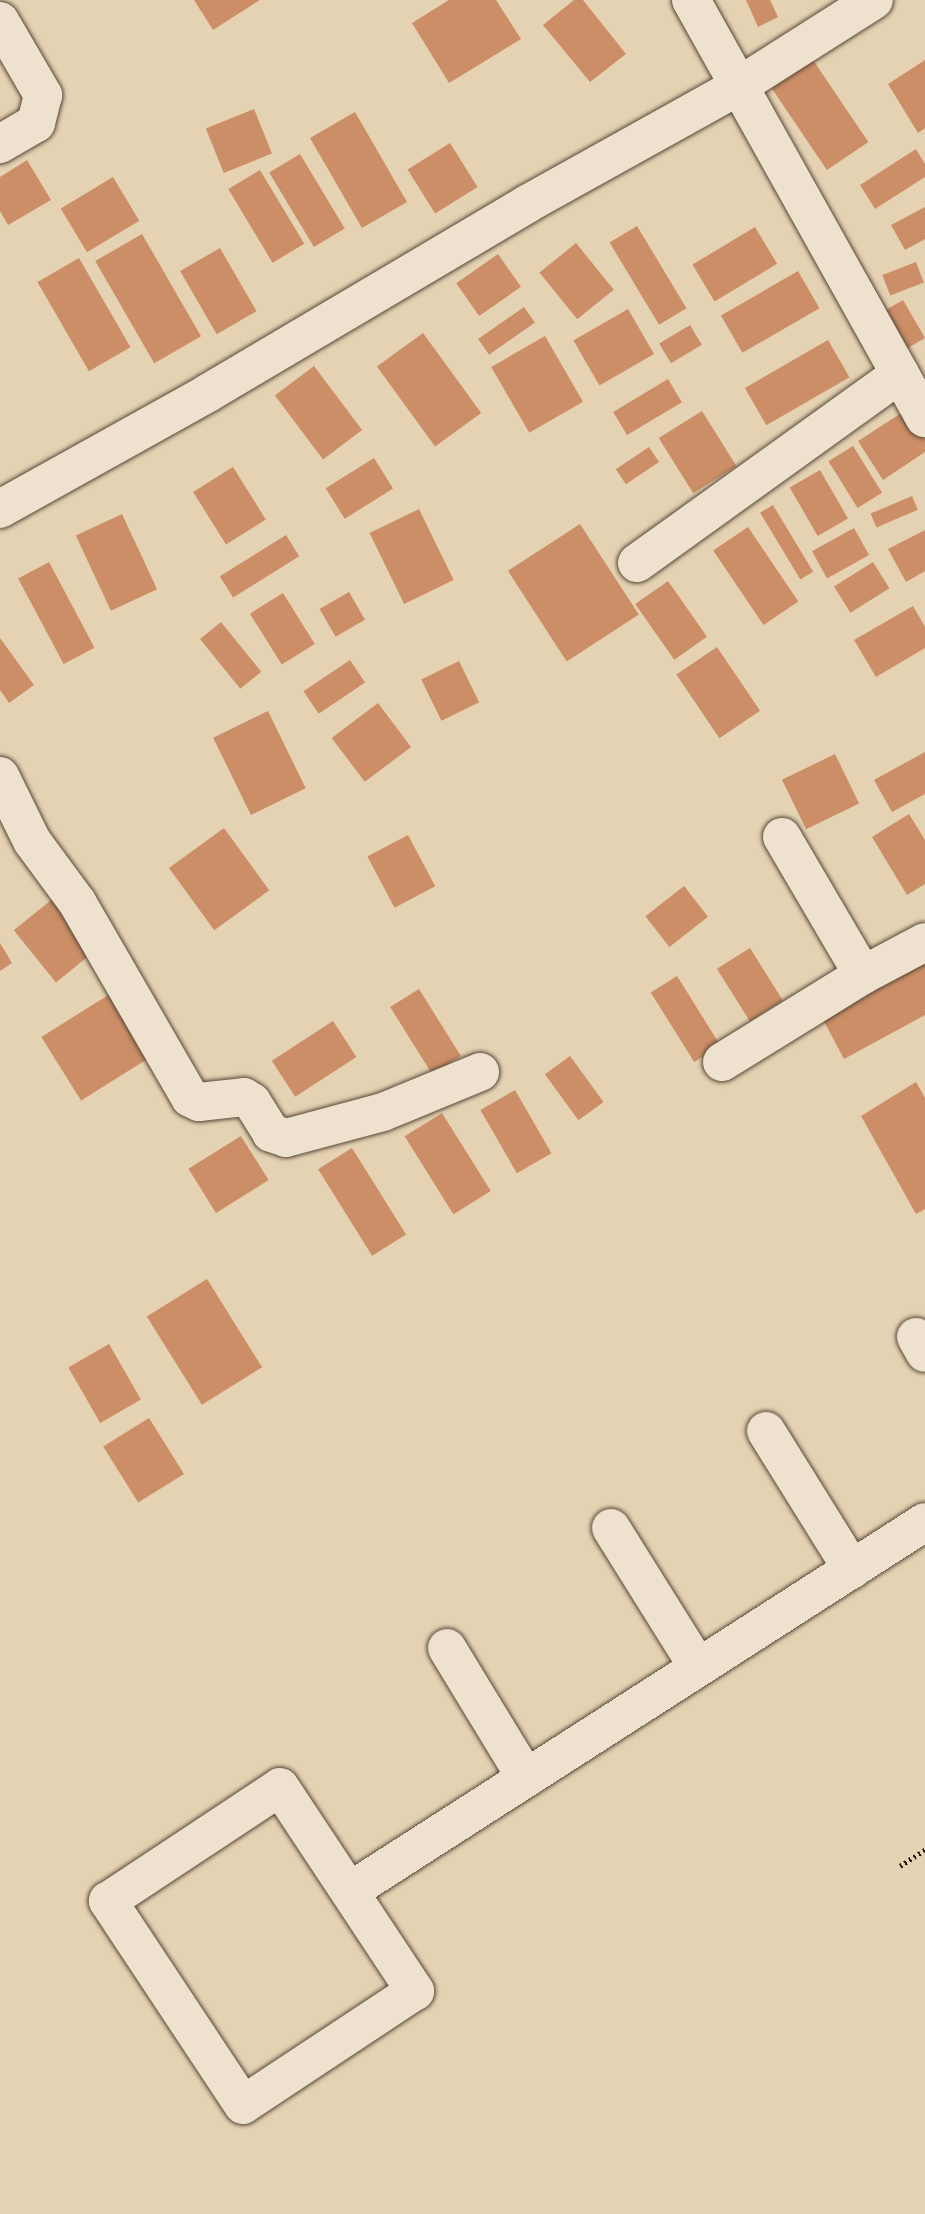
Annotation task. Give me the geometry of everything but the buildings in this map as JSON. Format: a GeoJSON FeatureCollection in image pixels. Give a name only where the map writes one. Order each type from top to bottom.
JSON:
{"type":"FeatureCollection","features":[{"type":"Feature","properties":{"kind":"street"},"geometry":{"type":"LineString","coordinates":[[637,563],[917,399],[737,87],[691,0]]}},
{"type":"Feature","properties":{"kind":"street"},"geometry":{"type":"LineString","coordinates":[[0,509],[208,393],[527,204],[737,87],[874,0]]}},
{"type":"Feature","properties":{"kind":"street"},"geometry":{"type":"LineString","coordinates":[[0,21],[43,95],[36,123],[0,144]]}},
{"type":"Feature","properties":{"kind":"street"},"geometry":{"type":"LineString","coordinates":[[0,776],[32,841],[78,901],[190,1098],[199,1102],[244,1097],[252,1102],[271,1133],[286,1138],[383,1112],[480,1072]]}},
{"type":"Feature","properties":{"kind":"street"},"geometry":{"type":"LineString","coordinates":[[782,836],[863,975]]}},
{"type":"Feature","properties":{"kind":"street"},"geometry":{"type":"LineString","coordinates":[[722,1062],[863,975],[925,942]]}},
{"type":"Feature","properties":{"kind":"street"},"geometry":{"type":"LineString","coordinates":[[766,1431],[852,1569]]}},
{"type":"Feature","properties":{"kind":"street"},"geometry":{"type":"LineString","coordinates":[[350,1891],[925,1522]]}},
{"type":"Feature","properties":{"kind":"street"},"geometry":{"type":"LineString","coordinates":[[611,1528],[698,1667]]}},
{"type":"Feature","properties":{"kind":"street"},"geometry":{"type":"LineString","coordinates":[[447,1648],[526,1778]]}},
{"type":"Feature","properties":{"kind":"street"},"geometry":{"type":"LineString","coordinates":[[280,1787],[350,1891],[415,1991],[243,2105],[108,1901],[280,1787]]}},
{"type":"Feature","properties":{"kind":"path"},"geometry":{"type":"LineString","coordinates":[[900,1866],[925,1850]]}}]}
